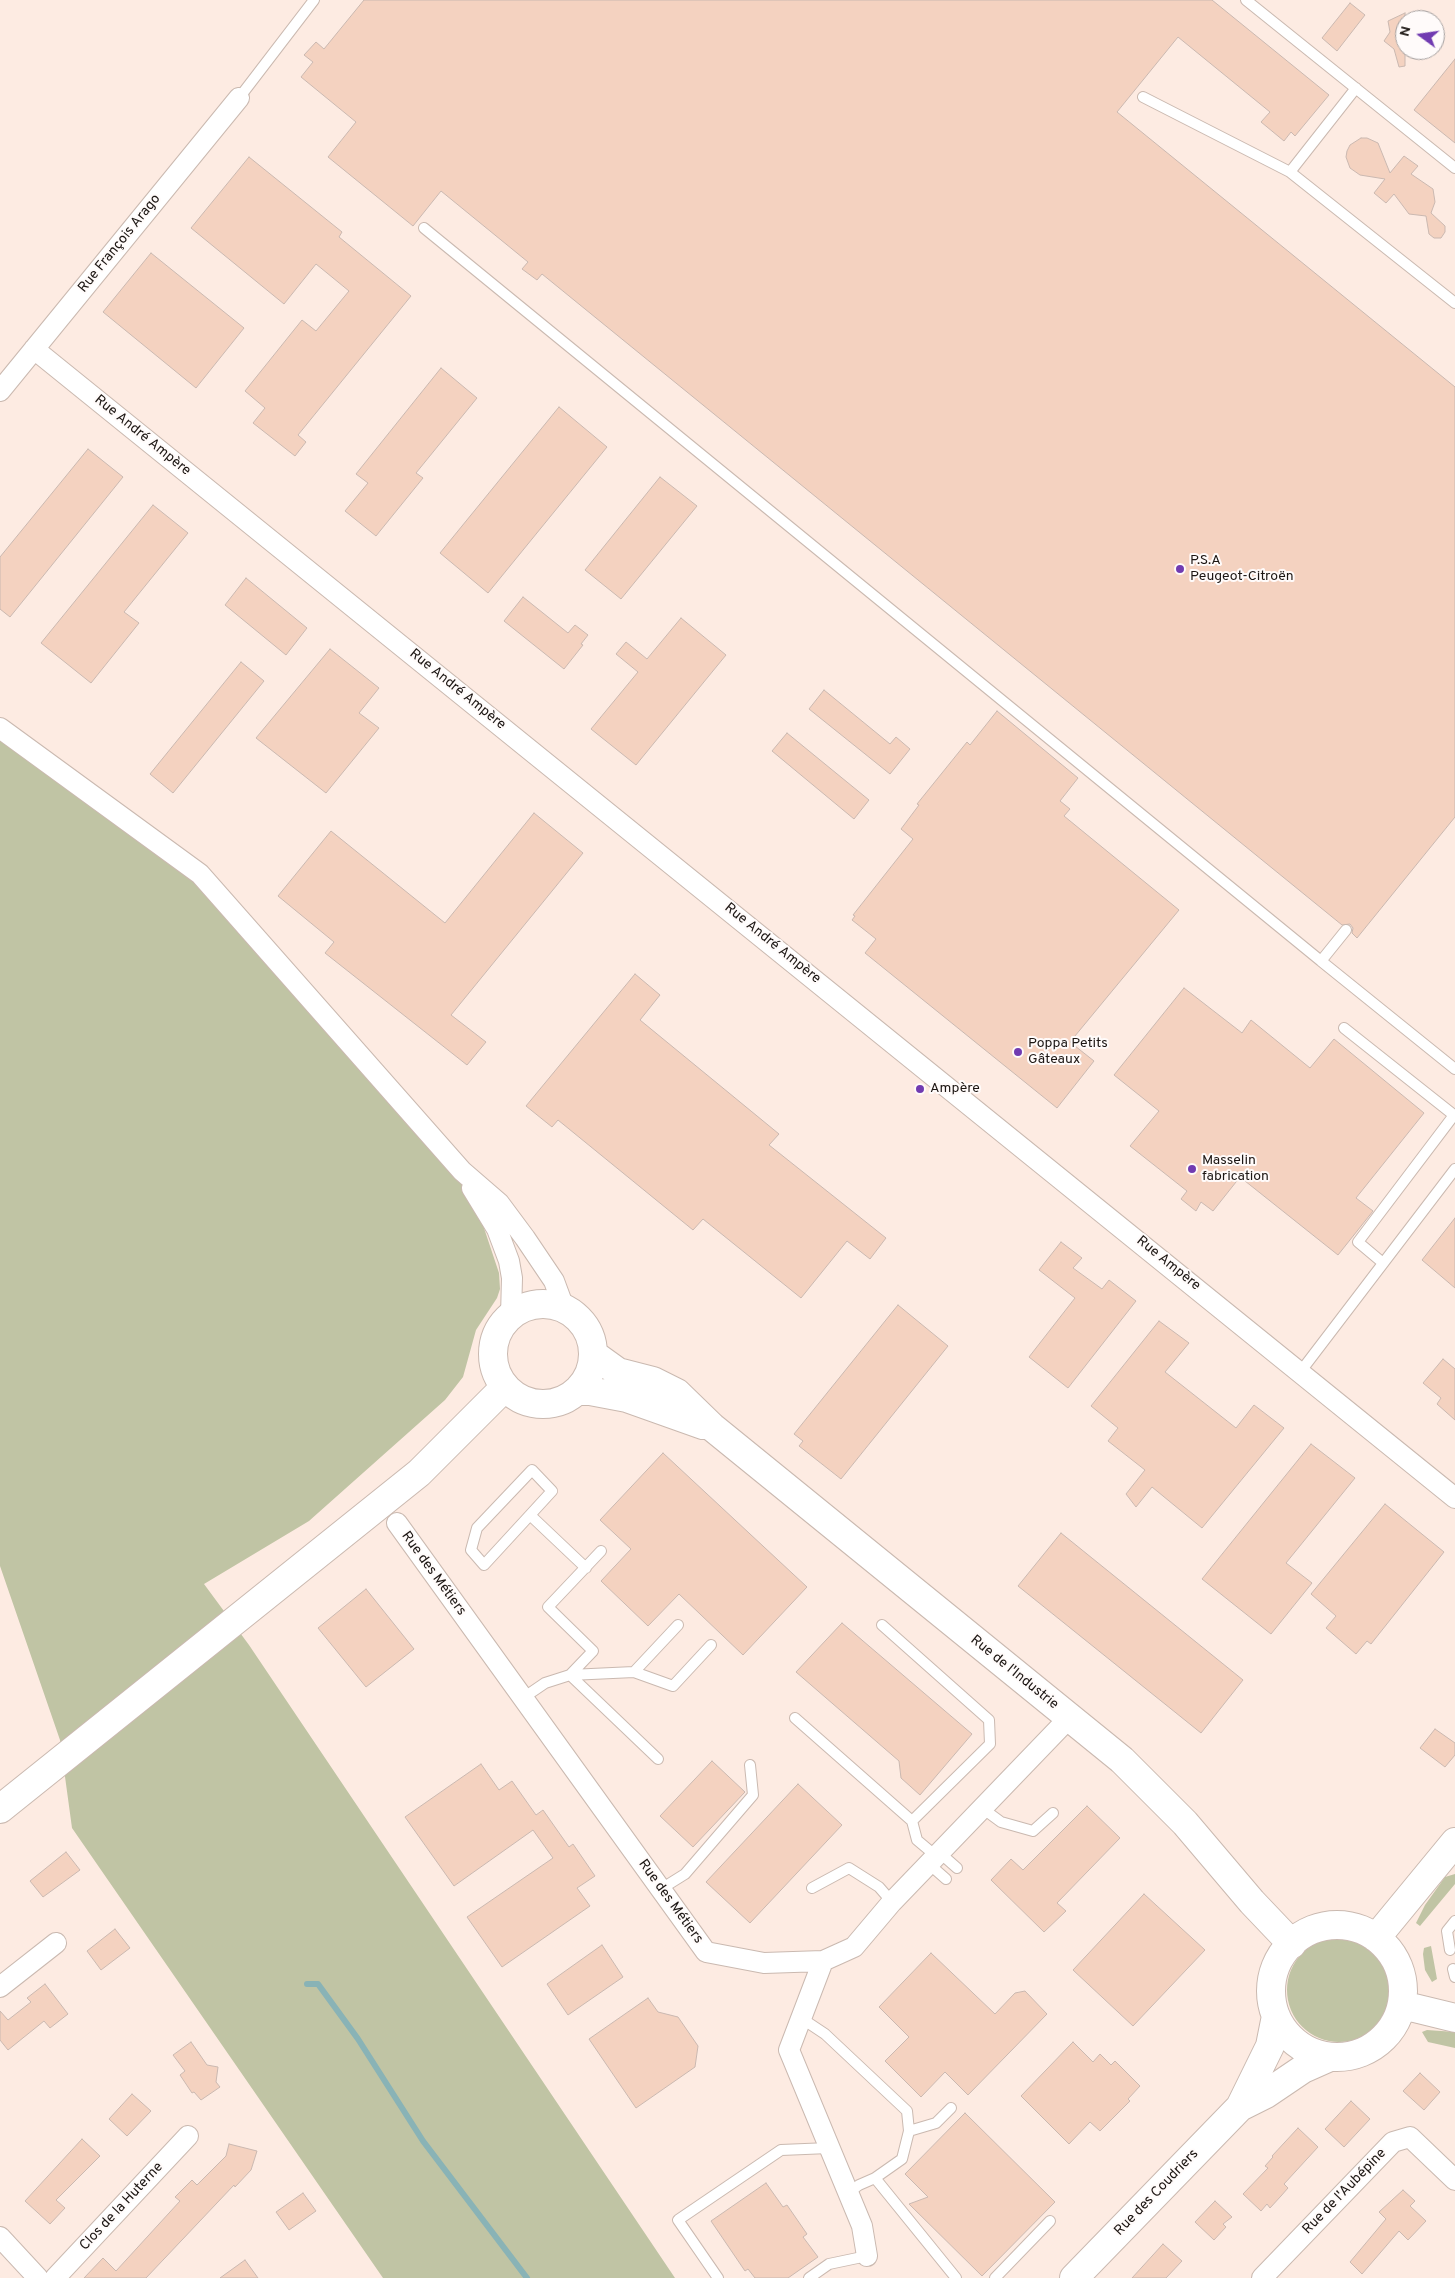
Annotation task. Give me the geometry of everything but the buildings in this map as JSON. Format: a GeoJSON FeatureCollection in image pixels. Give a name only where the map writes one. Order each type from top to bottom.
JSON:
{"type":"FeatureCollection","features":[{"type":"Feature","properties":{"kind":"street","name":"Rue François Arago"},"geometry":{"type":"LineString","coordinates":[[0,390],[239,98]]}},
{"type":"Feature","properties":{"kind":"street","name":"Rue André Ampère"},"geometry":{"type":"LineString","coordinates":[[34,349],[880,1031]]}},
{"type":"Feature","properties":{"kind":"street"},"geometry":{"type":"LineString","coordinates":[[0,728],[200,874],[462,1171],[499,1203],[554,1281],[564,1308]]}},
{"type":"Feature","properties":{"kind":"street","name":"Rue Ampère"},"geometry":{"type":"LineString","coordinates":[[880,1031],[1455,1498]]}},
{"type":"Feature","properties":{"kind":"street"},"geometry":{"type":"LineString","coordinates":[[462,1171],[497,1229],[509,1261],[512,1278],[510,1316]]}},
{"type":"Feature","properties":{"kind":"street"},"geometry":{"type":"LineString","coordinates":[[540,1304],[564,1308],[573,1313],[587,1330],[593,1354],[592,1368],[586,1380],[577,1391],[554,1403],[542,1404],[524,1401],[505,1387],[494,1367],[493,1346],[497,1334],[510,1316],[524,1308],[540,1304]]}},
{"type":"Feature","properties":{"kind":"street","name":"Rue de l'Industrie"},"geometry":{"type":"LineString","coordinates":[[593,1354],[618,1372],[666,1386],[677,1393],[712,1427],[1122,1760],[1154,1791],[1292,1944]]}},
{"type":"Feature","properties":{"kind":"street"},"geometry":{"type":"LineString","coordinates":[[0,1809],[419,1473],[505,1387]]}},
{"type":"Feature","properties":{"kind":"street","name":"Rue de l'Industrie"},"geometry":{"type":"LineString","coordinates":[[577,1391],[590,1391],[627,1398],[712,1427]]}},
{"type":"Feature","properties":{"kind":"street","name":"Rue des Métiers"},"geometry":{"type":"LineString","coordinates":[[397,1523],[706,1952],[764,1963],[823,1961],[854,1947],[892,1902],[1069,1718]]}},
{"type":"Feature","properties":{"kind":"street"},"geometry":{"type":"LineString","coordinates":[[1376,1938],[1445,1858]]}},
{"type":"Feature","properties":{"kind":"street"},"geometry":{"type":"LineString","coordinates":[[1333,1926],[1356,1928],[1376,1938],[1390,1951],[1399,1968],[1403,1986],[1402,2005],[1390,2030],[1370,2049],[1350,2056],[1330,2057],[1318,2054],[1297,2044],[1276,2016],[1273,2003],[1273,1978],[1280,1960],[1292,1944],[1310,1931],[1333,1926]]}},
{"type":"Feature","properties":{"kind":"street"},"geometry":{"type":"LineString","coordinates":[[0,1987],[56,1943]]}},
{"type":"Feature","properties":{"kind":"street"},"geometry":{"type":"LineString","coordinates":[[823,1961],[789,2050],[862,2226],[866,2256]]}},
{"type":"Feature","properties":{"kind":"street"},"geometry":{"type":"LineString","coordinates":[[1402,2005],[1455,2018]]}},
{"type":"Feature","properties":{"kind":"street","name":"Rue des Coudriers"},"geometry":{"type":"LineString","coordinates":[[1074,2278],[1240,2107],[1270,2046],[1276,2016]]}},
{"type":"Feature","properties":{"kind":"street","name":"Rue des Coudriers"},"geometry":{"type":"LineString","coordinates":[[1240,2107],[1266,2094],[1303,2069],[1330,2057]]}},
{"type":"Feature","properties":{"kind":"street","name":"Clos de la Huterne"},"geometry":{"type":"LineString","coordinates":[[56,2278],[188,2136]]}},
{"type":"Feature","properties":{"kind":"street","name":"Rue de l'Aubépine"},"geometry":{"type":"LineString","coordinates":[[1262,2278],[1393,2142],[1410,2137],[1455,2180]]}},
{"type":"Feature","properties":{"kind":"street"},"geometry":{"type":"LineString","coordinates":[[0,2237],[38,2278]]}},
{"type":"Feature","properties":{"kind":"lane"},"geometry":{"type":"LineString","coordinates":[[239,98],[314,0]]}},
{"type":"Feature","properties":{"kind":"lane"},"geometry":{"type":"LineString","coordinates":[[1246,0],[1455,168]]}},
{"type":"Feature","properties":{"kind":"lane"},"geometry":{"type":"LineString","coordinates":[[1290,172],[1356,88]]}},
{"type":"Feature","properties":{"kind":"lane"},"geometry":{"type":"LineString","coordinates":[[1143,97],[1290,172],[1455,303]]}},
{"type":"Feature","properties":{"kind":"lane"},"geometry":{"type":"LineString","coordinates":[[424,228],[1455,1069]]}},
{"type":"Feature","properties":{"kind":"lane"},"geometry":{"type":"LineString","coordinates":[[1321,961],[1346,930]]}},
{"type":"Feature","properties":{"kind":"lane"},"geometry":{"type":"LineString","coordinates":[[1344,1028],[1454,1116],[1358,1242],[1383,1264]]}},
{"type":"Feature","properties":{"kind":"lane"},"geometry":{"type":"LineString","coordinates":[[1301,1371],[1455,1168]]}},
{"type":"Feature","properties":{"kind":"lane"},"geometry":{"type":"LineString","coordinates":[[532,1470],[552,1491],[530,1515],[484,1565],[471,1550],[477,1528],[532,1470]]}},
{"type":"Feature","properties":{"kind":"lane"},"geometry":{"type":"LineString","coordinates":[[530,1515],[586,1568]]}},
{"type":"Feature","properties":{"kind":"lane"},"geometry":{"type":"LineString","coordinates":[[570,1675],[593,1651],[548,1607],[601,1551]]}},
{"type":"Feature","properties":{"kind":"lane"},"geometry":{"type":"LineString","coordinates":[[634,1672],[678,1625]]}},
{"type":"Feature","properties":{"kind":"lane"},"geometry":{"type":"LineString","coordinates":[[882,1625],[989,1720],[990,1744],[912,1821]]}},
{"type":"Feature","properties":{"kind":"lane"},"geometry":{"type":"LineString","coordinates":[[523,1698],[545,1683],[570,1675],[634,1672],[673,1686],[711,1645]]}},
{"type":"Feature","properties":{"kind":"lane"},"geometry":{"type":"LineString","coordinates":[[570,1675],[658,1759]]}},
{"type":"Feature","properties":{"kind":"lane"},"geometry":{"type":"LineString","coordinates":[[795,1718],[912,1821],[917,1840],[935,1858],[946,1879]]}},
{"type":"Feature","properties":{"kind":"lane"},"geometry":{"type":"LineString","coordinates":[[661,1889],[685,1874],[753,1795],[750,1765]]}},
{"type":"Feature","properties":{"kind":"lane"},"geometry":{"type":"LineString","coordinates":[[982,1808],[1001,1822],[1033,1831],[1053,1813]]}},
{"type":"Feature","properties":{"kind":"lane"},"geometry":{"type":"LineString","coordinates":[[935,1858],[957,1868]]}},
{"type":"Feature","properties":{"kind":"lane"},"geometry":{"type":"LineString","coordinates":[[812,1888],[849,1868],[879,1887],[892,1902]]}},
{"type":"Feature","properties":{"kind":"lane"},"geometry":{"type":"LineString","coordinates":[[1450,1950],[1447,1931],[1455,1921]]}},
{"type":"Feature","properties":{"kind":"lane"},"geometry":{"type":"LineString","coordinates":[[802,2018],[825,2034],[907,2111],[909,2131],[902,2159],[875,2178],[859,2185],[848,2193]]}},
{"type":"Feature","properties":{"kind":"lane"},"geometry":{"type":"LineString","coordinates":[[909,2131],[936,2123],[951,2108]]}},
{"type":"Feature","properties":{"kind":"lane"},"geometry":{"type":"LineString","coordinates":[[718,2278],[678,2220],[781,2150],[829,2148]]}},
{"type":"Feature","properties":{"kind":"lane"},"geometry":{"type":"LineString","coordinates":[[875,2178],[956,2278]]}},
{"type":"Feature","properties":{"kind":"lane"},"geometry":{"type":"LineString","coordinates":[[995,2278],[1050,2221]]}},
{"type":"Feature","properties":{"kind":"lane"},"geometry":{"type":"LineString","coordinates":[[809,2278],[829,2264],[866,2256]]}},
{"type":"Feature","properties":{"kind":"green space"},"geometry":{"type":"Polygon","coordinates":[[[0,728],[200,874],[465,1171],[499,1273],[500,1289],[497,1298],[476,1330],[463,1377],[445,1400],[309,1521],[204,1584],[249,1645],[675,2278],[383,2278],[72,1828],[60,1740],[0,1566],[0,728]]]}},
{"type":"Feature","properties":{"kind":"green space"},"geometry":{"type":"Polygon","coordinates":[[[1455,1874],[1455,1884],[1420,1926],[1416,1923],[1425,1905],[1445,1877],[1455,1874]]]}},
{"type":"Feature","properties":{"kind":"green space"},"geometry":{"type":"Polygon","coordinates":[[[1339,1938],[1359,1942],[1376,1953],[1387,1970],[1391,1990],[1387,2010],[1376,2027],[1359,2038],[1339,2042],[1319,2038],[1302,2027],[1291,2010],[1287,1990],[1291,1970],[1302,1953],[1319,1942],[1339,1938]]]}},
{"type":"Feature","properties":{"kind":"green space"},"geometry":{"type":"Polygon","coordinates":[[[1431,1946],[1437,1979],[1432,1982],[1425,1970],[1423,1954],[1424,1948],[1431,1946]]]}},
{"type":"Feature","properties":{"kind":"green space"},"geometry":{"type":"Polygon","coordinates":[[[1427,2030],[1455,2032],[1455,2048],[1428,2042],[1422,2032],[1427,2030]]]}},
{"type":"Feature","properties":{"kind":"waterway"},"geometry":{"type":"LineString","coordinates":[[307,1984],[318,1984],[358,2039],[423,2141],[527,2278]]}},
{"type":"Feature","properties":{"kind":"place","name":"P.S.A Peugeot-Citroën"},"geometry":{"type":"Point","coordinates":[1180,569]}},
{"type":"Feature","properties":{"kind":"place","name":"Poppa Petits Gâteaux"},"geometry":{"type":"Point","coordinates":[1018,1052]}},
{"type":"Feature","properties":{"kind":"place","name":"Ampère"},"geometry":{"type":"Point","coordinates":[920,1089]}},
{"type":"Feature","properties":{"kind":"place","name":"Masselin fabrication"},"geometry":{"type":"Point","coordinates":[1192,1169]}}]}
